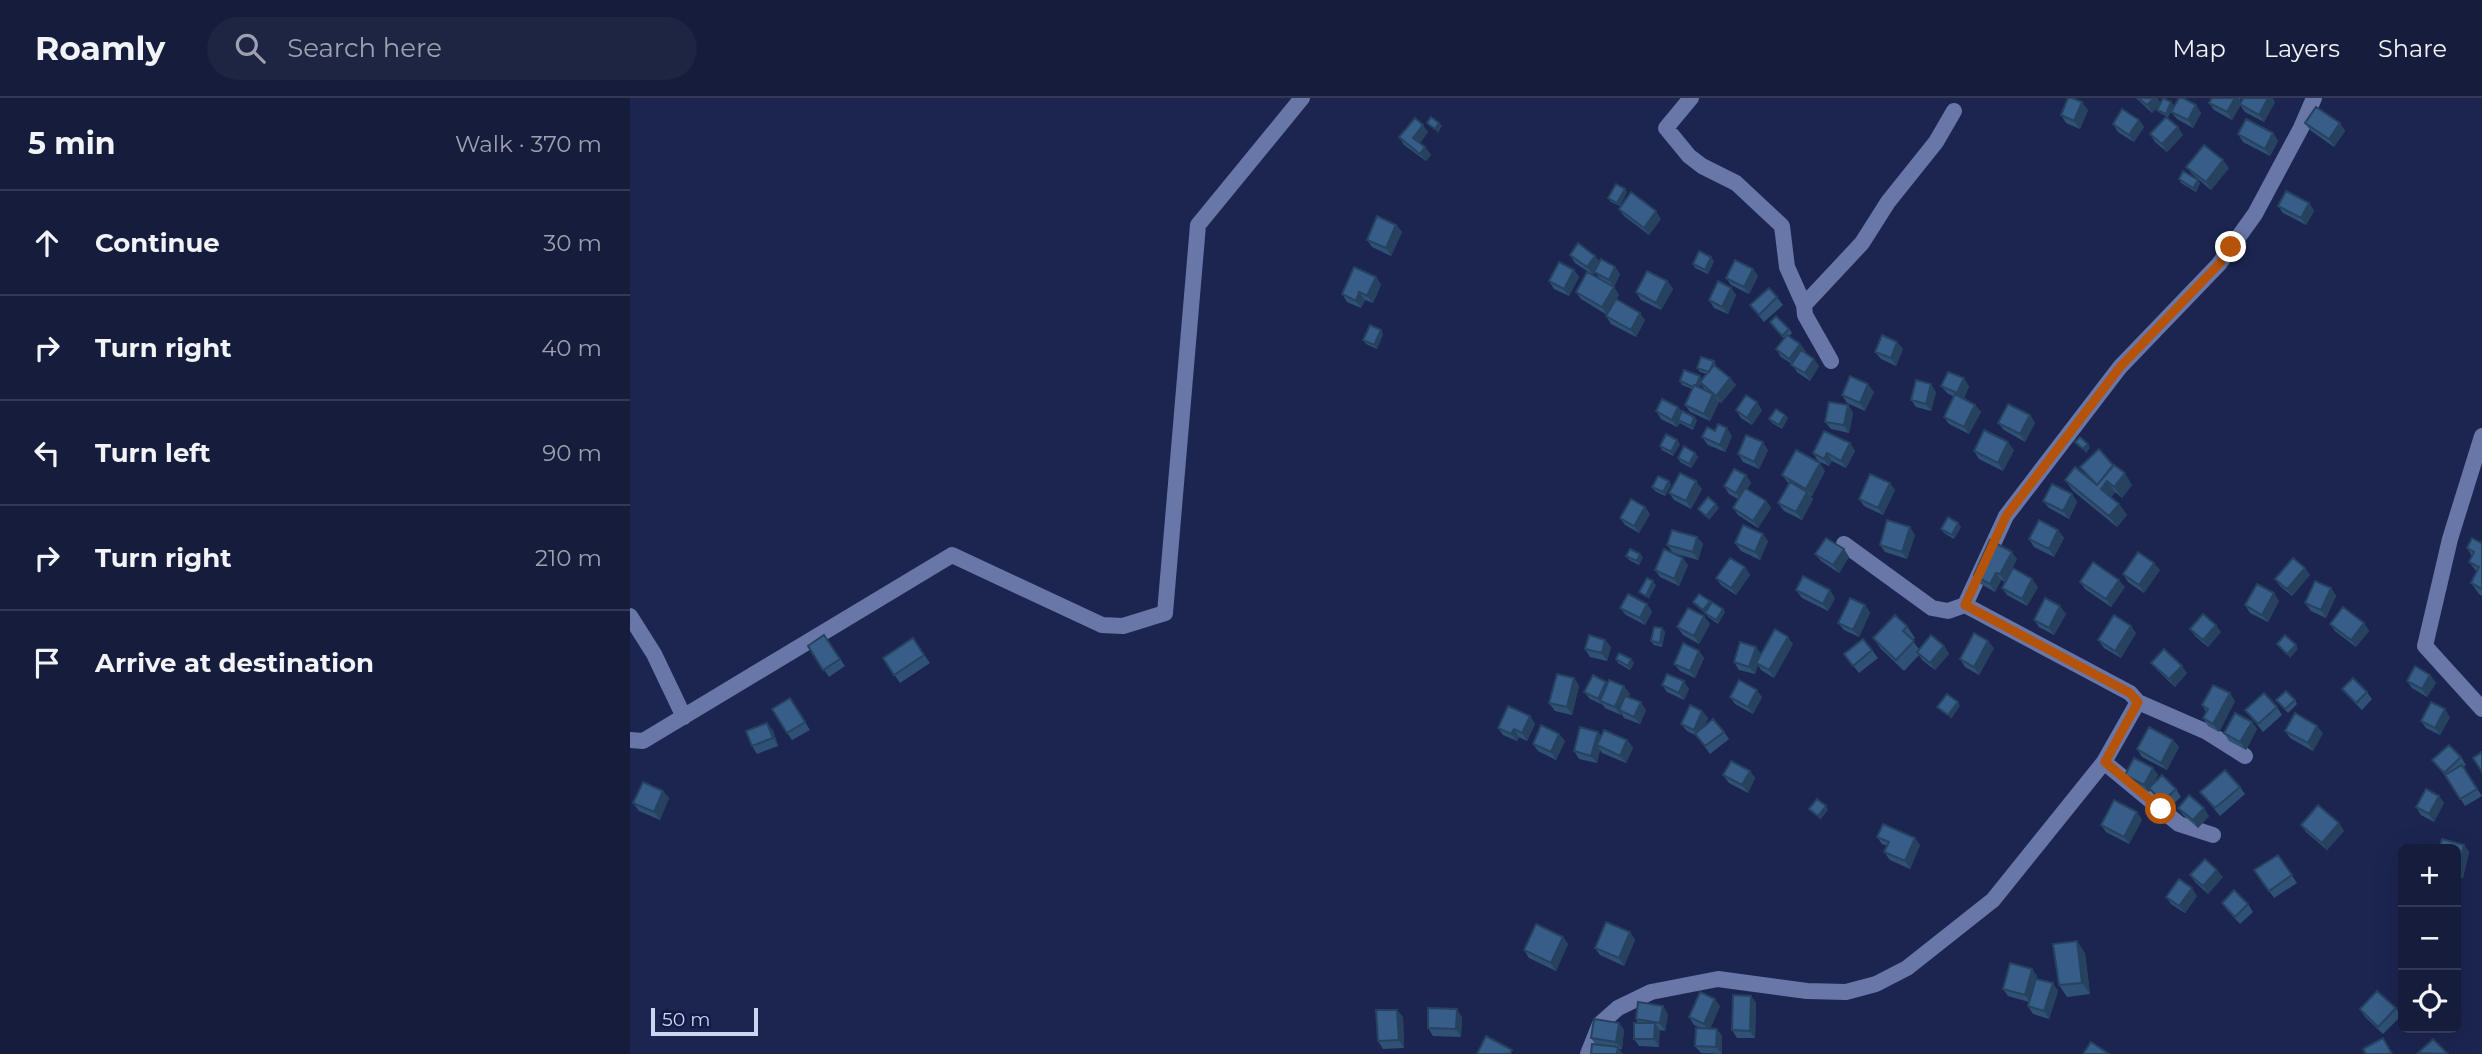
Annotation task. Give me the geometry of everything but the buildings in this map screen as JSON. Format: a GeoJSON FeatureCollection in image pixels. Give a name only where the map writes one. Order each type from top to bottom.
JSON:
{"type":"FeatureCollection","features":[{"type":"Feature","properties":{"kind":"street"},"geometry":{"type":"LineString","coordinates":[[630,740],[643,741],[952,555],[1102,625],[1123,626],[1165,613],[1198,225],[1302,98]]}},
{"type":"Feature","properties":{"kind":"street"},"geometry":{"type":"LineString","coordinates":[[1691,98],[1666,128],[1689,156],[1702,166],[1736,183],[1782,226],[1787,267],[1804,305],[1805,314],[1831,361]]}},
{"type":"Feature","properties":{"kind":"street"},"geometry":{"type":"LineString","coordinates":[[1844,544],[1932,608],[1948,611],[1965,605],[2006,516],[2120,367],[2219,264],[2255,214],[2314,98]]}},
{"type":"Feature","properties":{"kind":"street"},"geometry":{"type":"LineString","coordinates":[[1804,305],[1862,243],[1888,202],[1936,142],[1954,111]]}},
{"type":"Feature","properties":{"kind":"street"},"geometry":{"type":"LineString","coordinates":[[2482,436],[2450,538],[2425,646],[2482,709]]}},
{"type":"Feature","properties":{"kind":"street"},"geometry":{"type":"LineString","coordinates":[[1965,605],[2130,693],[2138,702],[2207,732],[2245,756]]}},
{"type":"Feature","properties":{"kind":"street"},"geometry":{"type":"LineString","coordinates":[[630,615],[654,654],[684,716]]}},
{"type":"Feature","properties":{"kind":"street"},"geometry":{"type":"LineString","coordinates":[[1588,1054],[1600,1024],[1618,1008],[1651,992],[1718,979],[1807,991],[1846,992],[1876,984],[1907,968],[1993,900],[2105,762],[2138,702]]}},
{"type":"Feature","properties":{"kind":"street"},"geometry":{"type":"LineString","coordinates":[[2105,762],[2179,824],[2213,835]]}},
{"type":"Feature","properties":{"kind":"route"},"geometry":{"type":"LineString","coordinates":[[2161,809],[2105,762],[2138,702],[2130,693],[1965,605],[2006,516],[2120,367],[2219,264],[2231,247]]}}]}
